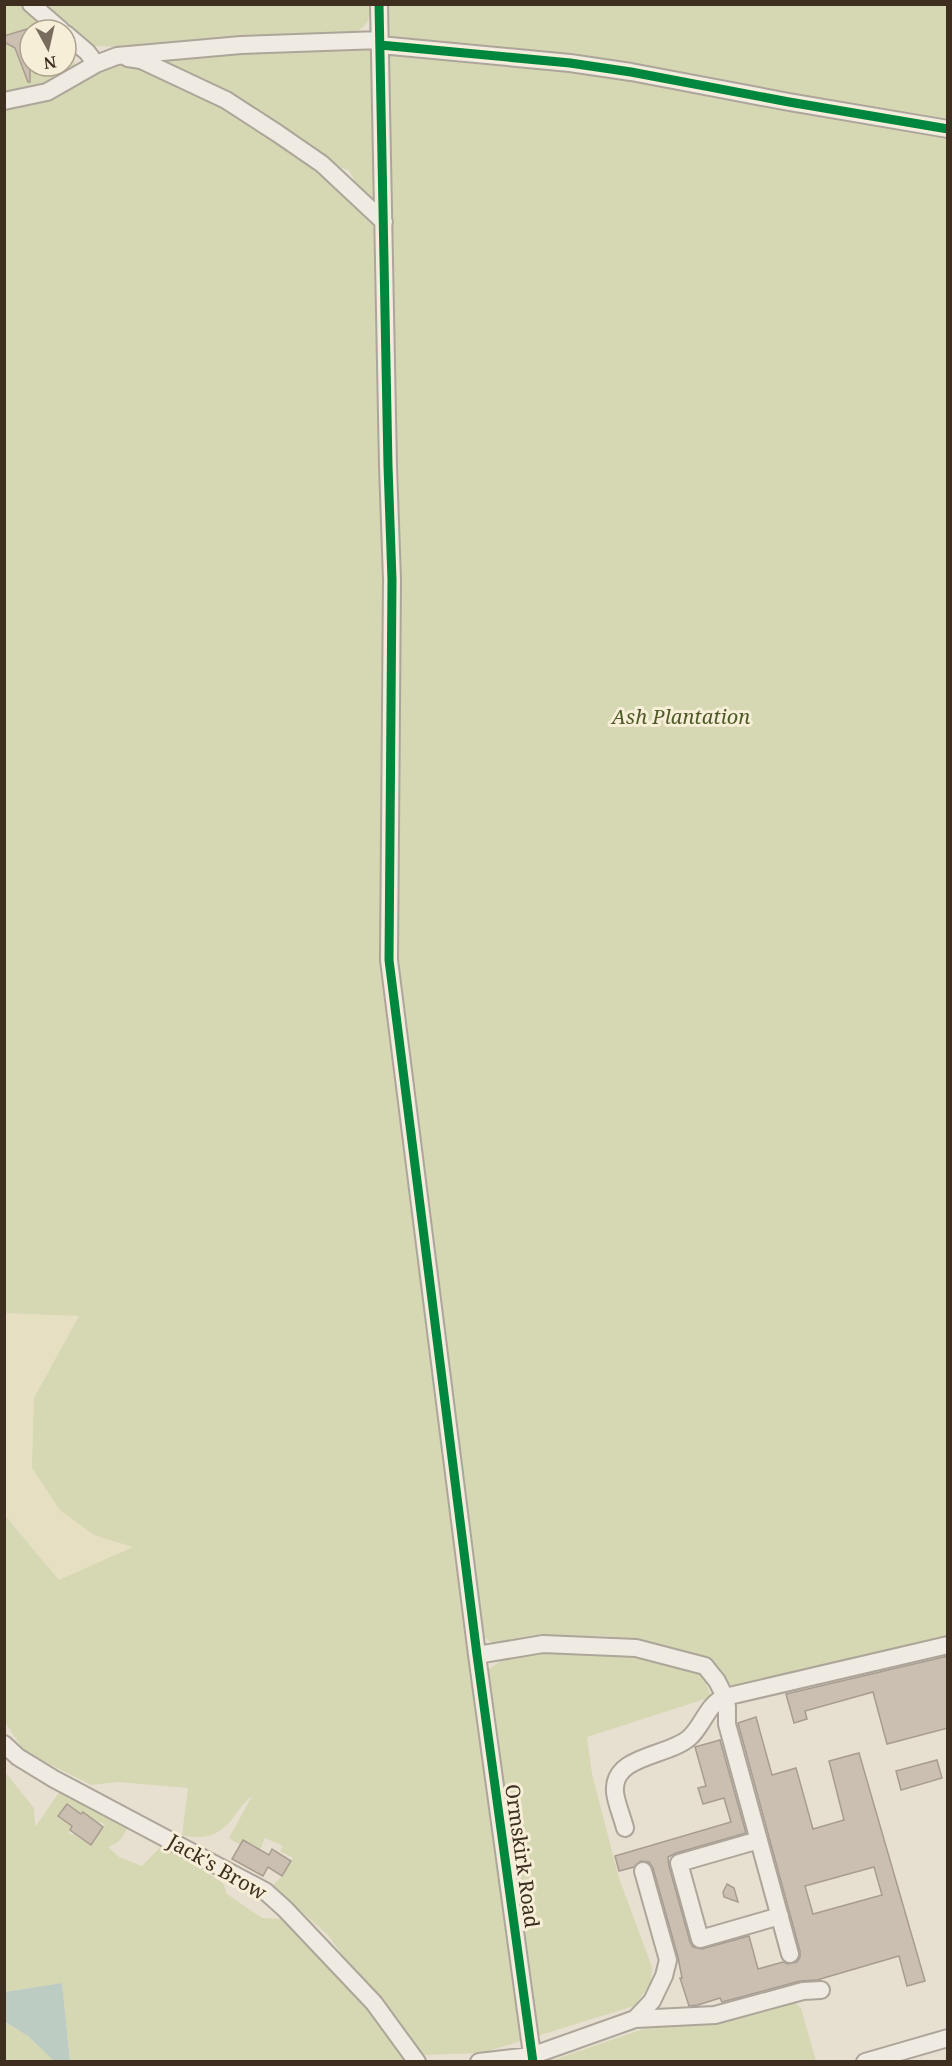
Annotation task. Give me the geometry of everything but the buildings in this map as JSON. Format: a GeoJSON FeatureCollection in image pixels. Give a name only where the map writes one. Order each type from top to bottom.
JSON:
{"type":"FeatureCollection","features":[{"type":"Feature","properties":{"kind":"street"},"geometry":{"type":"LineString","coordinates":[[31,4],[47,18]]}},
{"type":"Feature","properties":{"kind":"street","name":"Ormskirk Road"},"geometry":{"type":"LineString","coordinates":[[380,4],[392,580],[389,960],[477,1655],[532,2059]]}},
{"type":"Feature","properties":{"kind":"street"},"geometry":{"type":"LineString","coordinates":[[4,101],[47,92],[96,64],[117,56],[241,45],[380,43],[590,66],[948,129]]}},
{"type":"Feature","properties":{"kind":"street"},"geometry":{"type":"LineString","coordinates":[[78,44],[96,64]]}},
{"type":"Feature","properties":{"kind":"street"},"geometry":{"type":"LineString","coordinates":[[117,56],[141,60],[226,100],[322,164],[384,222]]}},
{"type":"Feature","properties":{"kind":"street"},"geometry":{"type":"LineString","coordinates":[[477,1655],[543,1644],[636,1648],[705,1666],[717,1681],[725,1697],[727,1725],[790,1954]]}},
{"type":"Feature","properties":{"kind":"street"},"geometry":{"type":"LineString","coordinates":[[625,1828],[615,1792],[616,1781],[623,1769],[633,1761],[680,1746],[692,1736],[717,1700],[948,1645]]}},
{"type":"Feature","properties":{"kind":"street","name":"Jack's Brow"},"geometry":{"type":"LineString","coordinates":[[4,1744],[18,1757],[54,1779],[265,1891],[374,2002],[417,2061]]}},
{"type":"Feature","properties":{"kind":"street"},"geometry":{"type":"LineString","coordinates":[[759,1840],[679,1863],[700,1939],[780,1916]]}},
{"type":"Feature","properties":{"kind":"street"},"geometry":{"type":"LineString","coordinates":[[635,2019],[652,2001],[664,1976],[668,1960],[643,1871]]}},
{"type":"Feature","properties":{"kind":"street"},"geometry":{"type":"LineString","coordinates":[[479,2061],[532,2059],[635,2019],[715,2015],[803,1990],[821,1990]]}},
{"type":"Feature","properties":{"kind":"street"},"geometry":{"type":"LineString","coordinates":[[865,2061],[948,2038]]}},
{"type":"Feature","properties":{"kind":"shaded area"},"geometry":{"type":"Polygon","coordinates":[[[5,1313],[79,1316],[34,1398],[94,1535],[134,1547],[59,1580],[5,1514],[5,1313]]]}},
{"type":"Feature","properties":{"kind":"shaded area"},"geometry":{"type":"Polygon","coordinates":[[[62,1983],[70,2061],[54,2061],[28,2036],[5,2022],[5,1992],[62,1983]]]}},
{"type":"Feature","properties":{"kind":"green space","name":"Ash Plantation"},"geometry":{"type":"Polygon","coordinates":[[[5,5],[23,5],[38,18],[18,18],[18,42],[15,48],[18,55],[18,78],[78,78],[78,68],[124,47],[93,46],[85,43],[78,37],[78,18],[54,18],[38,5],[371,5],[368,21],[356,33],[372,43],[387,57],[393,52],[559,65],[947,133],[947,1639],[737,1687],[623,1639],[605,1636],[569,1636],[496,1645],[483,1637],[396,969],[381,202],[365,201],[349,170],[331,165],[365,210],[377,240],[384,583],[383,961],[489,1809],[491,1811],[507,1803],[485,1672],[502,1660],[532,1653],[588,1652],[648,1658],[668,1662],[703,1675],[711,1697],[587,1737],[592,1774],[619,1878],[652,1967],[651,1983],[634,2006],[482,2053],[423,2055],[409,2061],[353,2061],[351,2059],[346,2062],[70,2061],[62,1983],[5,1992],[5,1772],[34,1808],[35,1827],[60,1791],[129,1824],[121,1838],[108,1847],[119,1857],[142,1866],[162,1845],[223,1883],[227,1894],[262,1918],[284,1919],[360,1979],[327,1934],[272,1886],[282,1876],[293,1858],[280,1851],[283,1846],[265,1838],[260,1850],[243,1840],[240,1845],[229,1838],[252,1796],[225,1827],[213,1835],[191,1837],[182,1835],[188,1788],[118,1782],[91,1785],[24,1751],[5,1722],[4,1514],[59,1580],[133,1547],[94,1535],[60,1510],[32,1468],[34,1398],[79,1316],[5,1313],[5,5]],[[83,1812],[68,1833],[72,1835],[78,1827],[91,1845],[105,1825],[101,1822],[100,1824],[83,1812]]]}},
{"type":"Feature","properties":{"kind":"green space"},"geometry":{"type":"Polygon","coordinates":[[[386,5],[947,5],[947,123],[391,39],[387,34],[386,5]]]}},
{"type":"Feature","properties":{"kind":"green space"},"geometry":{"type":"Polygon","coordinates":[[[794,2002],[801,2008],[816,2061],[547,2062],[658,2024],[794,2002]]]}},
{"type":"Feature","properties":{"kind":"green space"},"geometry":{"type":"Polygon","coordinates":[[[4,2022],[28,2036],[54,2061],[5,2061],[4,2022]]]}},
{"type":"Feature","properties":{"kind":"cycle path"},"geometry":{"type":"LineString","coordinates":[[379,4],[392,580],[389,960],[477,1655],[533,2062]]}},
{"type":"Feature","properties":{"kind":"cycle path"},"geometry":{"type":"LineString","coordinates":[[380,45],[570,63],[631,72],[948,129]]}}]}
